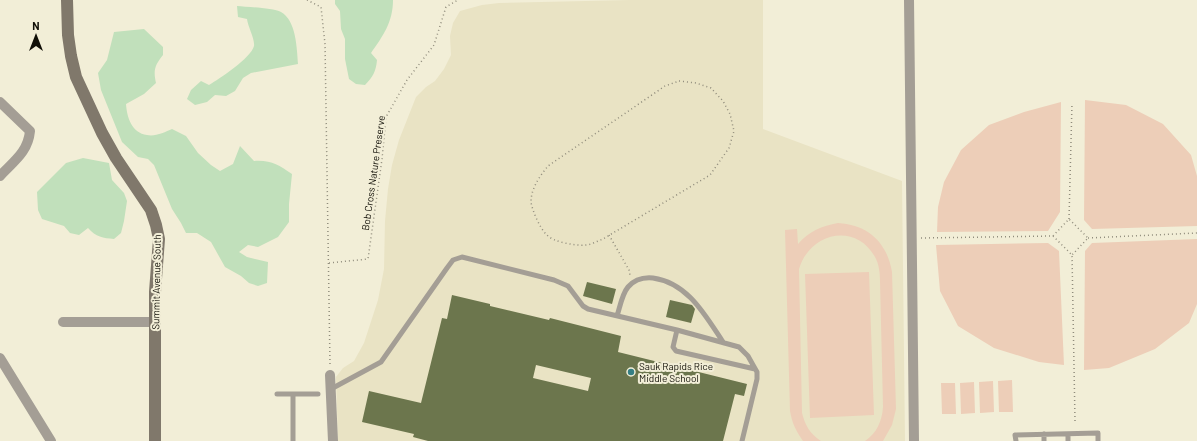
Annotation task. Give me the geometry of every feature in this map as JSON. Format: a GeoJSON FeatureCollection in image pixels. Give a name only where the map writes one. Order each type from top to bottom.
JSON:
{"type":"FeatureCollection","features":[{"type":"Feature","properties":{"kind":"street","name":"Summit Avenue South"},"geometry":{"type":"LineString","coordinates":[[66,0],[68,34],[76,77],[109,146],[151,210],[159,239],[155,292],[155,441]]}},
{"type":"Feature","properties":{"kind":"street"},"geometry":{"type":"LineString","coordinates":[[909,0],[914,441]]}},
{"type":"Feature","properties":{"kind":"street"},"geometry":{"type":"LineString","coordinates":[[0,102],[30,131],[29,141],[24,152],[0,176]]}},
{"type":"Feature","properties":{"kind":"street"},"geometry":{"type":"LineString","coordinates":[[63,322],[155,322]]}},
{"type":"Feature","properties":{"kind":"street"},"geometry":{"type":"LineString","coordinates":[[0,358],[51,441]]}},
{"type":"Feature","properties":{"kind":"street"},"geometry":{"type":"LineString","coordinates":[[330,374],[333,441]]}},
{"type":"Feature","properties":{"kind":"lane"},"geometry":{"type":"LineString","coordinates":[[331,389],[381,362],[453,260],[462,257],[554,280],[568,286],[583,306],[588,309],[677,330],[739,347],[748,356],[755,369],[756,380],[742,441]]}},
{"type":"Feature","properties":{"kind":"lane"},"geometry":{"type":"LineString","coordinates":[[617,316],[627,288],[632,283],[640,278],[663,280],[680,289],[700,307],[723,342]]}},
{"type":"Feature","properties":{"kind":"lane"},"geometry":{"type":"LineString","coordinates":[[677,330],[674,348],[676,351],[755,369]]}},
{"type":"Feature","properties":{"kind":"lane"},"geometry":{"type":"LineString","coordinates":[[277,394],[318,394]]}},
{"type":"Feature","properties":{"kind":"lane"},"geometry":{"type":"LineString","coordinates":[[293,394],[293,441]]}},
{"type":"Feature","properties":{"kind":"lane"},"geometry":{"type":"LineString","coordinates":[[1016,441],[1015,435],[1098,433],[1098,441]]}},
{"type":"Feature","properties":{"kind":"lane"},"geometry":{"type":"LineString","coordinates":[[1044,434],[1044,441]]}},
{"type":"Feature","properties":{"kind":"lane"},"geometry":{"type":"LineString","coordinates":[[1068,434],[1068,441]]}},
{"type":"Feature","properties":{"kind":"path"},"geometry":{"type":"LineString","coordinates":[[307,0],[321,7],[325,44],[330,374]]}},
{"type":"Feature","properties":{"kind":"path","name":"Bob Cross Nature Preserve"},"geometry":{"type":"LineString","coordinates":[[328,263],[368,259],[386,117],[407,80],[434,45],[446,7],[458,0]]}},
{"type":"Feature","properties":{"kind":"path"},"geometry":{"type":"LineString","coordinates":[[679,81],[696,83],[710,88],[723,101],[730,114],[734,131],[728,148],[718,164],[710,175],[609,235],[586,245],[571,244],[547,236],[538,221],[531,202],[539,176],[548,166],[664,86],[679,81]]}},
{"type":"Feature","properties":{"kind":"path"},"geometry":{"type":"LineString","coordinates":[[1053,236],[1069,219],[1072,103]]}},
{"type":"Feature","properties":{"kind":"path"},"geometry":{"type":"LineString","coordinates":[[1069,219],[1088,238]]}},
{"type":"Feature","properties":{"kind":"path"},"geometry":{"type":"LineString","coordinates":[[1072,255],[1088,238],[1197,233]]}},
{"type":"Feature","properties":{"kind":"path"},"geometry":{"type":"LineString","coordinates":[[609,235],[629,270],[632,283]]}},
{"type":"Feature","properties":{"kind":"path"},"geometry":{"type":"LineString","coordinates":[[911,238],[1053,236],[1072,255],[1075,421]]}},
{"type":"Feature","properties":{"kind":"shaded area"},"geometry":{"type":"Polygon","coordinates":[[[335,0],[393,0],[393,8],[389,22],[383,35],[371,53],[377,60],[375,71],[365,85],[356,84],[349,79],[345,59],[345,39],[341,29],[340,11],[335,4],[335,0]]]}},
{"type":"Feature","properties":{"kind":"shaded area"},"geometry":{"type":"Polygon","coordinates":[[[630,0],[763,0],[763,129],[902,181],[905,441],[338,441],[336,377],[343,368],[354,361],[364,343],[378,300],[384,269],[385,221],[388,189],[392,165],[399,140],[416,97],[426,87],[435,81],[444,69],[451,55],[450,36],[453,23],[460,11],[482,5],[499,3],[630,0]]]}},
{"type":"Feature","properties":{"kind":"shaded area"},"geometry":{"type":"Polygon","coordinates":[[[237,6],[272,10],[281,12],[286,16],[290,21],[295,35],[298,64],[251,73],[243,78],[235,91],[226,96],[215,95],[207,102],[195,105],[187,99],[191,90],[201,81],[209,85],[241,62],[252,51],[254,46],[247,19],[238,17],[237,6]]]}},
{"type":"Feature","properties":{"kind":"shaded area"},"geometry":{"type":"Polygon","coordinates":[[[144,29],[163,47],[163,55],[155,68],[156,83],[144,94],[126,104],[129,119],[134,128],[142,134],[147,135],[157,135],[172,129],[186,136],[198,153],[220,171],[233,164],[240,146],[254,161],[266,161],[283,168],[292,174],[289,222],[278,237],[258,247],[248,245],[239,252],[247,257],[268,262],[267,283],[258,286],[249,283],[241,276],[225,267],[211,242],[197,233],[186,233],[172,209],[154,165],[148,159],[138,157],[122,142],[101,90],[98,73],[107,60],[114,32],[144,29]]]}},
{"type":"Feature","properties":{"kind":"shaded area"},"geometry":{"type":"Polygon","coordinates":[[[1085,100],[1126,105],[1163,124],[1191,155],[1197,176],[1197,226],[1092,229],[1084,220],[1085,100]]]}},
{"type":"Feature","properties":{"kind":"shaded area"},"geometry":{"type":"Polygon","coordinates":[[[1061,102],[1060,212],[1048,231],[937,232],[938,207],[944,182],[961,150],[989,125],[1024,112],[1061,102]]]}},
{"type":"Feature","properties":{"kind":"shaded area"},"geometry":{"type":"Polygon","coordinates":[[[83,158],[109,163],[112,180],[124,193],[127,201],[124,221],[121,233],[114,239],[100,236],[88,228],[79,235],[70,233],[64,226],[42,219],[38,210],[37,192],[66,163],[83,158]]]}},
{"type":"Feature","properties":{"kind":"shaded area"},"geometry":{"type":"Polygon","coordinates":[[[838,223],[858,227],[867,231],[874,237],[886,252],[892,272],[896,409],[892,425],[883,441],[865,441],[876,430],[883,407],[879,269],[875,257],[867,246],[857,239],[846,236],[834,236],[823,240],[813,247],[805,256],[799,269],[802,413],[808,429],[821,441],[803,441],[798,434],[790,411],[785,230],[797,229],[798,244],[802,239],[816,230],[838,223]]]}},
{"type":"Feature","properties":{"kind":"shaded area"},"geometry":{"type":"Polygon","coordinates":[[[1197,239],[1197,304],[1189,323],[1155,349],[1109,368],[1084,370],[1085,251],[1092,243],[1197,239]]]}},
{"type":"Feature","properties":{"kind":"shaded area"},"geometry":{"type":"Polygon","coordinates":[[[1048,243],[1059,251],[1064,365],[1039,362],[994,348],[958,326],[940,291],[936,245],[1048,243]]]}},
{"type":"Feature","properties":{"kind":"shaded area"},"geometry":{"type":"Polygon","coordinates":[[[869,272],[874,415],[810,418],[805,274],[869,272]]]}},
{"type":"Feature","properties":{"kind":"shaded area"},"geometry":{"type":"Polygon","coordinates":[[[1012,380],[1013,412],[999,412],[998,381],[1012,380]]]}},
{"type":"Feature","properties":{"kind":"shaded area"},"geometry":{"type":"Polygon","coordinates":[[[993,381],[994,412],[980,413],[979,382],[993,381]]]}},
{"type":"Feature","properties":{"kind":"shaded area"},"geometry":{"type":"Polygon","coordinates":[[[974,382],[975,413],[961,414],[960,383],[974,382]]]}},
{"type":"Feature","properties":{"kind":"shaded area"},"geometry":{"type":"Polygon","coordinates":[[[941,383],[955,383],[956,414],[942,414],[941,383]]]}},
{"type":"Feature","properties":{"kind":"building"},"geometry":{"type":"Polygon","coordinates":[[[587,282],[616,289],[612,304],[583,296],[587,282]]]}},
{"type":"Feature","properties":{"kind":"building","name":"Sauk Rapids Rice Middle School"},"geometry":{"type":"Polygon","coordinates":[[[452,295],[490,304],[490,306],[549,320],[550,318],[621,336],[618,352],[747,384],[744,396],[735,394],[723,441],[428,441],[413,437],[414,434],[362,422],[369,391],[421,403],[442,318],[447,319],[452,295]],[[536,365],[533,378],[588,391],[591,378],[536,365]]]}},
{"type":"Feature","properties":{"kind":"building"},"geometry":{"type":"Polygon","coordinates":[[[670,300],[692,305],[695,309],[691,323],[666,317],[670,300]]]}},
{"type":"Feature","properties":{"kind":"place","name":"Sauk Rapids Rice Middle School"},"geometry":{"type":"Point","coordinates":[631,372]}}]}
